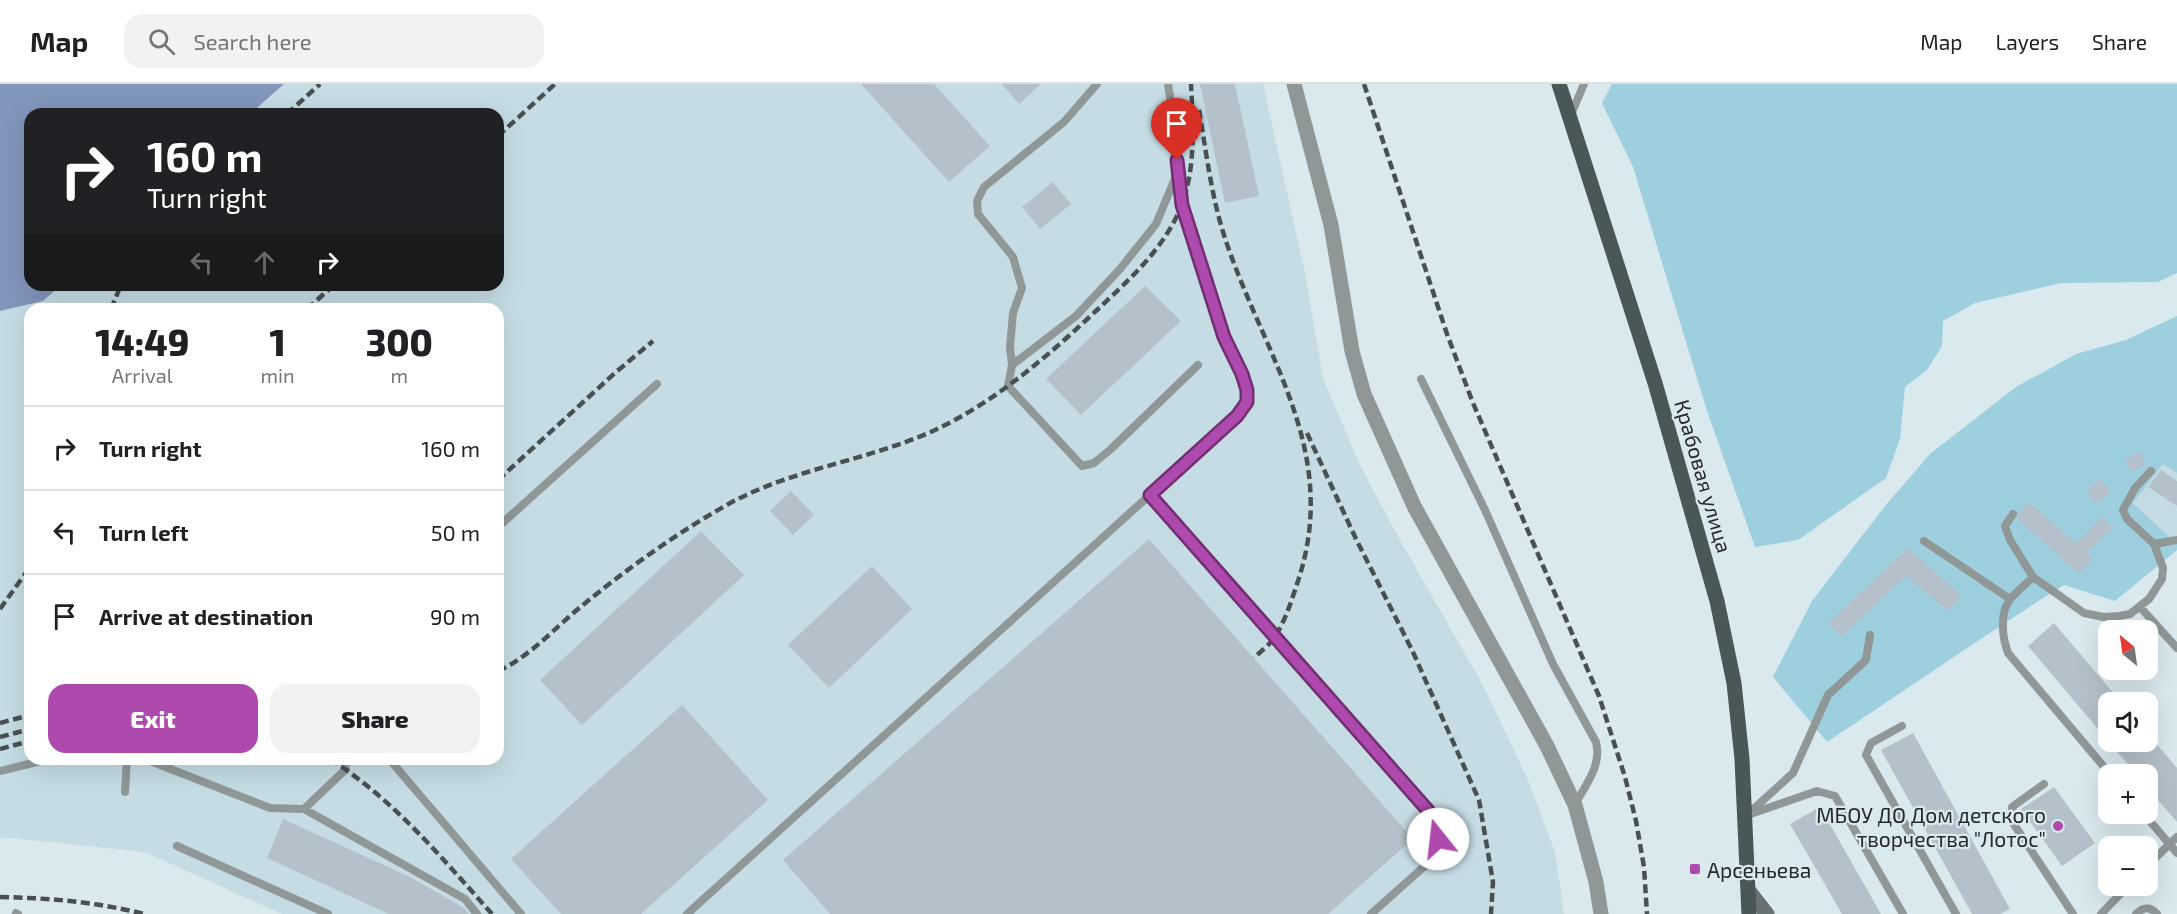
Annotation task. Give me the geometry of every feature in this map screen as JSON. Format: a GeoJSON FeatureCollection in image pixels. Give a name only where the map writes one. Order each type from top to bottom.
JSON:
{"type":"FeatureCollection","features":[{"type":"Feature","properties":{"kind":"main road","name":"Крабовая улица"},"geometry":{"type":"LineString","coordinates":[[1559,84],[1655,383],[1717,601],[1734,683],[1745,816],[1749,914]]}},
{"type":"Feature","properties":{"kind":"main road"},"geometry":{"type":"LineString","coordinates":[[1749,891],[1767,914]]}},
{"type":"Feature","properties":{"kind":"street"},"geometry":{"type":"LineString","coordinates":[[1294,84],[1331,225],[1352,351],[1364,394],[1414,506],[1547,746],[1575,805],[1596,882],[1601,914]]}},
{"type":"Feature","properties":{"kind":"lane"},"geometry":{"type":"LineString","coordinates":[[1097,84],[1064,122],[984,187],[977,201],[978,214],[1013,257],[1022,288],[1012,313],[1010,347],[1012,365],[1008,386],[1082,466],[1094,463],[1111,449],[1197,365]]}},
{"type":"Feature","properties":{"kind":"lane"},"geometry":{"type":"LineString","coordinates":[[687,914],[1237,416],[1247,402],[1245,381],[1224,337],[1182,205],[1177,175],[1177,146],[1168,84]]}},
{"type":"Feature","properties":{"kind":"lane"},"geometry":{"type":"LineString","coordinates":[[1569,118],[1584,84]]}},
{"type":"Feature","properties":{"kind":"lane"},"geometry":{"type":"LineString","coordinates":[[1012,365],[1076,316],[1120,269],[1156,224],[1177,175]]}},
{"type":"Feature","properties":{"kind":"lane"},"geometry":{"type":"LineString","coordinates":[[1421,379],[1485,510],[1553,664],[1596,742],[1599,754],[1594,769],[1575,805]]}},
{"type":"Feature","properties":{"kind":"lane"},"geometry":{"type":"LineString","coordinates":[[504,522],[657,384]]}},
{"type":"Feature","properties":{"kind":"lane"},"geometry":{"type":"LineString","coordinates":[[2013,514],[2005,526],[2010,540],[2033,577],[2084,613],[2103,617],[2130,614],[2149,599],[2162,579],[2163,568],[2154,544],[2127,519],[2123,510],[2135,488],[2151,471]]}},
{"type":"Feature","properties":{"kind":"lane"},"geometry":{"type":"LineString","coordinates":[[1150,495],[1439,823],[1436,855],[1371,914]]}},
{"type":"Feature","properties":{"kind":"lane"},"geometry":{"type":"LineString","coordinates":[[2154,544],[2177,540]]}},
{"type":"Feature","properties":{"kind":"lane"},"geometry":{"type":"LineString","coordinates":[[1924,541],[2010,599]]}},
{"type":"Feature","properties":{"kind":"lane"},"geometry":{"type":"LineString","coordinates":[[2033,577],[2010,599],[2004,616],[2003,638],[2008,652],[2102,764]]}},
{"type":"Feature","properties":{"kind":"lane"},"geometry":{"type":"LineString","coordinates":[[2140,607],[2177,648]]}},
{"type":"Feature","properties":{"kind":"lane"},"geometry":{"type":"LineString","coordinates":[[1745,816],[1793,773],[1828,695],[1866,660],[1870,634]]}},
{"type":"Feature","properties":{"kind":"lane"},"geometry":{"type":"LineString","coordinates":[[1902,726],[1871,743],[1866,755],[1956,914]]}},
{"type":"Feature","properties":{"kind":"lane"},"geometry":{"type":"LineString","coordinates":[[0,771],[25,765]]}},
{"type":"Feature","properties":{"kind":"lane"},"geometry":{"type":"LineString","coordinates":[[124,792],[127,765]]}},
{"type":"Feature","properties":{"kind":"lane"},"geometry":{"type":"LineString","coordinates":[[160,765],[270,808],[304,809],[465,899],[477,914]]}},
{"type":"Feature","properties":{"kind":"lane"},"geometry":{"type":"LineString","coordinates":[[304,809],[346,769],[345,765]]}},
{"type":"Feature","properties":{"kind":"lane"},"geometry":{"type":"LineString","coordinates":[[394,765],[521,914]]}},
{"type":"Feature","properties":{"kind":"lane"},"geometry":{"type":"LineString","coordinates":[[2044,784],[2012,807],[2013,823],[2073,914]]}},
{"type":"Feature","properties":{"kind":"lane"},"geometry":{"type":"LineString","coordinates":[[1745,816],[1817,791],[1835,796],[1904,914]]}},
{"type":"Feature","properties":{"kind":"lane"},"geometry":{"type":"LineString","coordinates":[[2152,824],[2177,853]]}},
{"type":"Feature","properties":{"kind":"lane"},"geometry":{"type":"LineString","coordinates":[[2158,855],[2177,837]]}},
{"type":"Feature","properties":{"kind":"lane"},"geometry":{"type":"LineString","coordinates":[[177,846],[328,914]]}},
{"type":"Feature","properties":{"kind":"lane"},"geometry":{"type":"LineString","coordinates":[[2101,914],[2118,896]]}},
{"type":"Feature","properties":{"kind":"lane"},"geometry":{"type":"LineString","coordinates":[[2136,914],[2147,908],[2153,909],[2157,914]]}},
{"type":"Feature","properties":{"kind":"shaded area"},"geometry":{"type":"Polygon","coordinates":[[[0,84],[284,84],[257,108],[24,108],[24,291],[54,291],[43,301],[24,303],[24,305],[0,311],[0,84]]]}},
{"type":"Feature","properties":{"kind":"shaded area"},"geometry":{"type":"Polygon","coordinates":[[[284,84],[1263,84],[1306,278],[1323,378],[1359,463],[1401,542],[1484,687],[1528,780],[1555,852],[1564,914],[282,914],[145,852],[11,838],[0,839],[0,311],[24,305],[24,765],[504,765],[504,303],[34,303],[43,301],[54,291],[504,291],[504,108],[257,108],[284,84]]]}},
{"type":"Feature","properties":{"kind":"shaded area"},"geometry":{"type":"Polygon","coordinates":[[[1612,84],[2177,84],[2177,273],[2158,282],[2061,283],[1975,303],[1943,321],[1942,346],[1927,370],[1905,387],[1900,439],[1886,478],[1798,540],[1755,547],[1707,411],[1633,167],[1602,103],[1612,84]]]}},
{"type":"Feature","properties":{"kind":"shaded area"},"geometry":{"type":"Polygon","coordinates":[[[2177,316],[2177,473],[2163,464],[2133,503],[2177,544],[2177,550],[2115,601],[2064,585],[1827,742],[1773,677],[1812,601],[1885,506],[1931,453],[2016,387],[2076,354],[2126,340],[2177,316]]]}},
{"type":"Feature","properties":{"kind":"shaded area"},"geometry":{"type":"Polygon","coordinates":[[[2163,463],[2177,473],[2177,544],[2133,503],[2163,463]]]}},
{"type":"Feature","properties":{"kind":"building"},"geometry":{"type":"Polygon","coordinates":[[[861,84],[934,84],[990,146],[949,182],[861,84]]]}},
{"type":"Feature","properties":{"kind":"building"},"geometry":{"type":"Polygon","coordinates":[[[1002,84],[1041,84],[1019,104],[1002,84]]]}},
{"type":"Feature","properties":{"kind":"building"},"geometry":{"type":"Polygon","coordinates":[[[1200,84],[1235,84],[1259,196],[1225,203],[1200,84]]]}},
{"type":"Feature","properties":{"kind":"building"},"geometry":{"type":"Polygon","coordinates":[[[1053,182],[1071,204],[1040,229],[1022,207],[1053,182]]]}},
{"type":"Feature","properties":{"kind":"building"},"geometry":{"type":"Polygon","coordinates":[[[1145,286],[1181,321],[1081,415],[1046,379],[1145,286]]]}},
{"type":"Feature","properties":{"kind":"building"},"geometry":{"type":"Polygon","coordinates":[[[2140,451],[2146,464],[2131,472],[2125,459],[2140,451]]]}},
{"type":"Feature","properties":{"kind":"building"},"geometry":{"type":"Polygon","coordinates":[[[2161,470],[2177,481],[2177,506],[2148,487],[2161,470]]]}},
{"type":"Feature","properties":{"kind":"building"},"geometry":{"type":"Polygon","coordinates":[[[2100,479],[2111,491],[2097,504],[2086,491],[2100,479]]]}},
{"type":"Feature","properties":{"kind":"building"},"geometry":{"type":"Polygon","coordinates":[[[791,491],[814,515],[793,535],[770,511],[791,491]]]}},
{"type":"Feature","properties":{"kind":"building"},"geometry":{"type":"Polygon","coordinates":[[[2029,502],[2076,543],[2102,517],[2113,528],[2087,553],[2093,559],[2079,574],[2017,519],[2019,513],[2029,502]]]}},
{"type":"Feature","properties":{"kind":"building"},"geometry":{"type":"Polygon","coordinates":[[[701,531],[744,575],[582,725],[540,680],[701,531]]]}},
{"type":"Feature","properties":{"kind":"building"},"geometry":{"type":"Polygon","coordinates":[[[1149,539],[1413,839],[1328,914],[830,914],[783,860],[1149,539]]]}},
{"type":"Feature","properties":{"kind":"building"},"geometry":{"type":"Polygon","coordinates":[[[1908,548],[1962,596],[1948,611],[1906,576],[1841,637],[1828,623],[1908,548]]]}},
{"type":"Feature","properties":{"kind":"building"},"geometry":{"type":"Polygon","coordinates":[[[872,566],[912,609],[829,688],[788,645],[872,566]]]}},
{"type":"Feature","properties":{"kind":"building"},"geometry":{"type":"Polygon","coordinates":[[[2054,623],[2098,675],[2098,680],[2102,680],[2113,692],[2098,692],[2098,729],[2028,646],[2054,623]]]}},
{"type":"Feature","properties":{"kind":"building"},"geometry":{"type":"Polygon","coordinates":[[[682,705],[768,800],[641,914],[561,914],[511,859],[682,705]]]}},
{"type":"Feature","properties":{"kind":"building"},"geometry":{"type":"Polygon","coordinates":[[[1913,733],[2010,909],[2000,914],[1972,914],[1881,750],[1913,733]]]}},
{"type":"Feature","properties":{"kind":"building"},"geometry":{"type":"Polygon","coordinates":[[[2158,746],[2177,768],[2177,822],[2158,800],[2158,764],[2128,764],[2117,752],[2158,752],[2158,746]]]}},
{"type":"Feature","properties":{"kind":"building","name":"МБОУ ДО Дом детского творчества \"Лотос\""},"geometry":{"type":"Polygon","coordinates":[[[2054,787],[2095,843],[2062,866],[2021,809],[2054,787]]]}},
{"type":"Feature","properties":{"kind":"building"},"geometry":{"type":"Polygon","coordinates":[[[1820,807],[1881,914],[1842,914],[1790,824],[1820,807]]]}},
{"type":"Feature","properties":{"kind":"building"},"geometry":{"type":"Polygon","coordinates":[[[283,819],[408,876],[464,908],[469,914],[389,914],[267,858],[283,819]]]}},
{"type":"Feature","properties":{"kind":"railway"},"geometry":{"type":"LineString","coordinates":[[294,108],[320,84]]}},
{"type":"Feature","properties":{"kind":"railway"},"geometry":{"type":"LineString","coordinates":[[504,131],[555,84]]}},
{"type":"Feature","properties":{"kind":"railway"},"geometry":{"type":"LineString","coordinates":[[504,668],[530,651],[631,567],[725,506],[774,484],[901,444],[950,423],[996,395],[1038,362],[1079,327],[1134,274],[1157,248],[1175,220],[1186,190],[1192,160],[1191,84]]}},
{"type":"Feature","properties":{"kind":"railway"},"geometry":{"type":"LineString","coordinates":[[1364,84],[1447,334],[1473,403],[1599,696],[1625,777],[1636,821],[1644,867],[1647,914]]}},
{"type":"Feature","properties":{"kind":"railway"},"geometry":{"type":"LineString","coordinates":[[1199,110],[1222,230],[1294,409],[1305,450],[1310,491],[1309,535],[1298,581],[1286,616],[1276,635],[1254,658]]}},
{"type":"Feature","properties":{"kind":"railway"},"geometry":{"type":"LineString","coordinates":[[114,303],[118,291]]}},
{"type":"Feature","properties":{"kind":"railway"},"geometry":{"type":"LineString","coordinates":[[314,303],[327,291]]}},
{"type":"Feature","properties":{"kind":"railway"},"geometry":{"type":"LineString","coordinates":[[504,475],[653,341]]}},
{"type":"Feature","properties":{"kind":"railway"},"geometry":{"type":"LineString","coordinates":[[1307,433],[1356,539],[1412,650],[1479,800],[1493,882],[1491,914]]}},
{"type":"Feature","properties":{"kind":"railway"},"geometry":{"type":"LineString","coordinates":[[0,609],[24,575]]}},
{"type":"Feature","properties":{"kind":"railway"},"geometry":{"type":"LineString","coordinates":[[0,723],[24,717]]}},
{"type":"Feature","properties":{"kind":"railway"},"geometry":{"type":"LineString","coordinates":[[0,737],[24,731]]}},
{"type":"Feature","properties":{"kind":"railway"},"geometry":{"type":"LineString","coordinates":[[0,749],[24,743]]}},
{"type":"Feature","properties":{"kind":"railway"},"geometry":{"type":"LineString","coordinates":[[339,765],[396,811],[436,851],[492,914]]}},
{"type":"Feature","properties":{"kind":"railway"},"geometry":{"type":"LineString","coordinates":[[0,897],[73,901],[144,914]]}},
{"type":"Feature","properties":{"kind":"place","name":"МБОУ ДО Дом детского творчества \"Лотос\""},"geometry":{"type":"Point","coordinates":[2058,826]}},
{"type":"Feature","properties":{"kind":"place","name":"Арсеньева"},"geometry":{"type":"Point","coordinates":[1695,869]}},
{"type":"Feature","properties":{"kind":"route"},"geometry":{"type":"LineString","coordinates":[[1177,160],[1182,205],[1224,337],[1242,374],[1247,390],[1247,402],[1237,416],[1150,495],[1439,823],[1438,839]]}}]}
